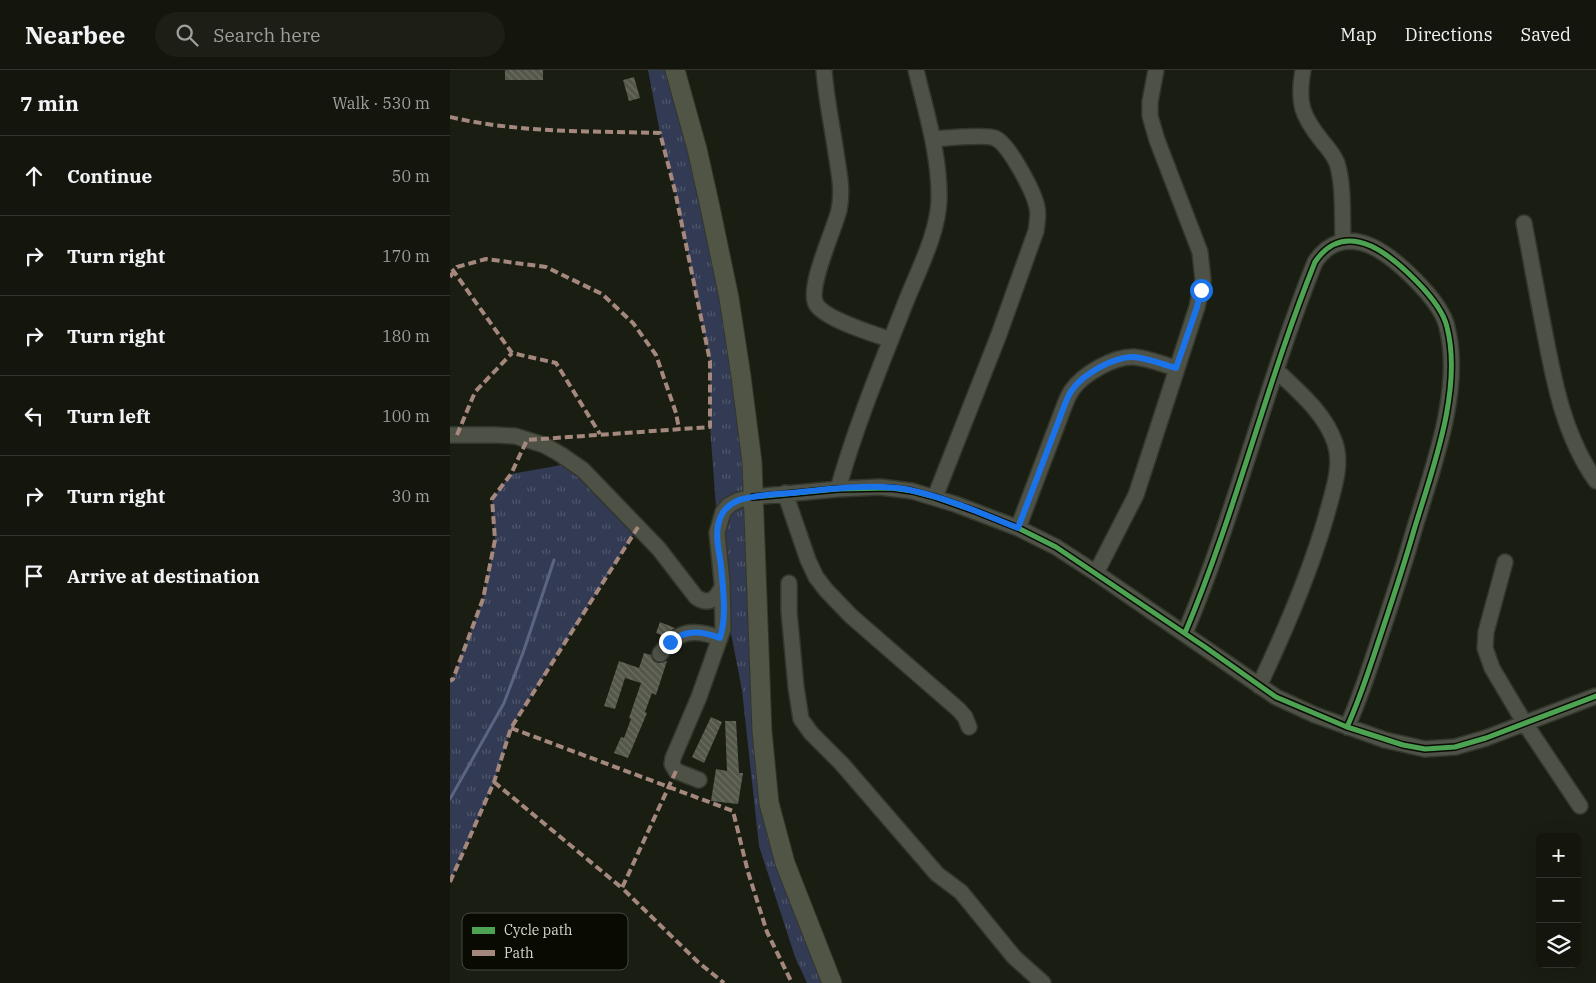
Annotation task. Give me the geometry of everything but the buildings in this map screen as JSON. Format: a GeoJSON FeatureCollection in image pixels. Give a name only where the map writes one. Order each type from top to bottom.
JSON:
{"type":"FeatureCollection","features":[{"type":"Feature","properties":{"kind":"main road"},"geometry":{"type":"LineString","coordinates":[[675,70],[699,159],[729,298],[752,462],[762,731],[769,803],[785,863],[832,983]]}},
{"type":"Feature","properties":{"kind":"street"},"geometry":{"type":"LineString","coordinates":[[824,70],[840,175],[841,194],[836,221],[816,279],[815,303],[822,312],[831,317],[891,340]]}},
{"type":"Feature","properties":{"kind":"street"},"geometry":{"type":"LineString","coordinates":[[838,489],[865,403],[924,255],[937,215],[939,201],[938,184],[932,139],[916,70]]}},
{"type":"Feature","properties":{"kind":"street"},"geometry":{"type":"LineString","coordinates":[[1096,573],[1136,495],[1197,307],[1203,280],[1202,265],[1195,236],[1157,140],[1150,116],[1150,102],[1156,70]]}},
{"type":"Feature","properties":{"kind":"street"},"geometry":{"type":"LineString","coordinates":[[1303,70],[1300,98],[1305,116],[1332,153],[1338,167],[1341,188],[1343,241]]}},
{"type":"Feature","properties":{"kind":"street"},"geometry":{"type":"LineString","coordinates":[[932,139],[988,137],[1000,142],[1012,156],[1028,182],[1037,207],[1038,217],[1036,231],[998,338],[935,497]]}},
{"type":"Feature","properties":{"kind":"street"},"geometry":{"type":"LineString","coordinates":[[1524,223],[1552,372],[1559,399],[1576,448],[1596,481]]}},
{"type":"Feature","properties":{"kind":"street"},"geometry":{"type":"LineString","coordinates":[[1185,633],[1205,586],[1300,299],[1315,262],[1324,250],[1335,243],[1354,241],[1366,244],[1386,255],[1438,305],[1447,326],[1452,373],[1440,442],[1407,555],[1363,688],[1347,728]]}},
{"type":"Feature","properties":{"kind":"street"},"geometry":{"type":"LineString","coordinates":[[1018,528],[1065,404],[1078,384],[1106,364],[1128,357],[1136,357],[1176,368]]}},
{"type":"Feature","properties":{"kind":"street"},"geometry":{"type":"LineString","coordinates":[[1259,686],[1282,638],[1310,569],[1338,468],[1338,454],[1331,433],[1310,402],[1276,370]]}},
{"type":"Feature","properties":{"kind":"street"},"geometry":{"type":"LineString","coordinates":[[450,435],[515,436],[544,445],[583,470],[659,548],[696,597],[707,602],[716,598],[722,587]]}},
{"type":"Feature","properties":{"kind":"street"},"geometry":{"type":"LineString","coordinates":[[699,780],[676,771],[672,764],[699,697],[720,638],[724,619],[717,533],[720,520],[723,512],[729,505],[739,500],[785,493],[891,488],[912,491],[935,497],[1018,528],[1056,547],[1185,633],[1259,686],[1290,704],[1347,728],[1384,740],[1425,748],[1455,746],[1473,742],[1596,696]]}},
{"type":"Feature","properties":{"kind":"street"},"geometry":{"type":"LineString","coordinates":[[785,493],[808,560],[816,577],[826,590],[851,616],[959,710],[969,728]]}},
{"type":"Feature","properties":{"kind":"street"},"geometry":{"type":"LineString","coordinates":[[1505,562],[1486,632],[1485,648],[1492,668],[1524,722],[1580,806]]}},
{"type":"Feature","properties":{"kind":"street"},"geometry":{"type":"LineString","coordinates":[[789,583],[789,611],[801,719],[811,733],[842,764],[937,874],[960,892],[1014,957],[1043,983]]}},
{"type":"Feature","properties":{"kind":"street"},"geometry":{"type":"LineString","coordinates":[[660,654],[670,642],[681,634],[696,631],[720,638]]}},
{"type":"Feature","properties":{"kind":"green space"},"geometry":{"type":"Polygon","coordinates":[[[648,70],[675,70],[741,376],[765,774],[832,983],[807,983],[795,957],[759,846],[742,690],[722,587],[710,427],[710,361],[648,70]]]}},
{"type":"Feature","properties":{"kind":"green space"},"geometry":{"type":"Polygon","coordinates":[[[573,463],[638,527],[511,728],[494,782],[450,882],[450,681],[453,678],[483,599],[495,540],[492,499],[511,474],[573,463]]]}},
{"type":"Feature","properties":{"kind":"waterway"},"geometry":{"type":"LineString","coordinates":[[450,799],[504,703],[554,560]]}},
{"type":"Feature","properties":{"kind":"marked path"},"geometry":{"type":"LineString","coordinates":[[450,117],[528,129],[660,133],[675,191],[710,361],[710,427],[527,440],[511,474],[492,499],[495,540],[483,599],[453,679],[450,681]]}},
{"type":"Feature","properties":{"kind":"marked path"},"geometry":{"type":"LineString","coordinates":[[450,277],[457,267],[486,259],[546,267],[602,294],[633,323],[656,355],[676,413],[679,429]]}},
{"type":"Feature","properties":{"kind":"marked path"},"geometry":{"type":"LineString","coordinates":[[452,269],[512,353],[556,363],[600,434]]}},
{"type":"Feature","properties":{"kind":"marked path"},"geometry":{"type":"LineString","coordinates":[[457,435],[475,392],[512,353]]}},
{"type":"Feature","properties":{"kind":"marked path"},"geometry":{"type":"LineString","coordinates":[[450,882],[494,782],[511,728],[638,527]]}},
{"type":"Feature","properties":{"kind":"marked path"},"geometry":{"type":"LineString","coordinates":[[511,728],[733,811],[748,872],[767,932],[792,983]]}},
{"type":"Feature","properties":{"kind":"marked path"},"geometry":{"type":"LineString","coordinates":[[676,771],[622,888],[698,962],[724,983]]}},
{"type":"Feature","properties":{"kind":"marked path"},"geometry":{"type":"LineString","coordinates":[[494,782],[622,888]]}},
{"type":"Feature","properties":{"kind":"cycle path"},"geometry":{"type":"LineString","coordinates":[[1185,633],[1220,541],[1281,354],[1315,262],[1326,249],[1340,242],[1355,241],[1371,246],[1404,269],[1436,304],[1447,327],[1451,351],[1451,377],[1448,403],[1437,456],[1401,574],[1347,727]]}},
{"type":"Feature","properties":{"kind":"cycle path"},"geometry":{"type":"LineString","coordinates":[[753,497],[838,489],[891,488],[935,497],[978,512],[1018,528],[1056,547],[1276,697],[1347,727],[1403,745],[1425,749],[1455,747],[1486,738],[1596,696]]}},
{"type":"Feature","properties":{"kind":"route"},"geometry":{"type":"LineString","coordinates":[[670,642],[681,634],[696,631],[720,638],[724,619],[717,533],[723,512],[729,505],[739,500],[773,494],[838,489],[880,487],[902,489],[935,497],[1018,528],[1041,464],[1072,391],[1091,373],[1106,364],[1128,357],[1136,357],[1176,368],[1201,290]]}}]}
